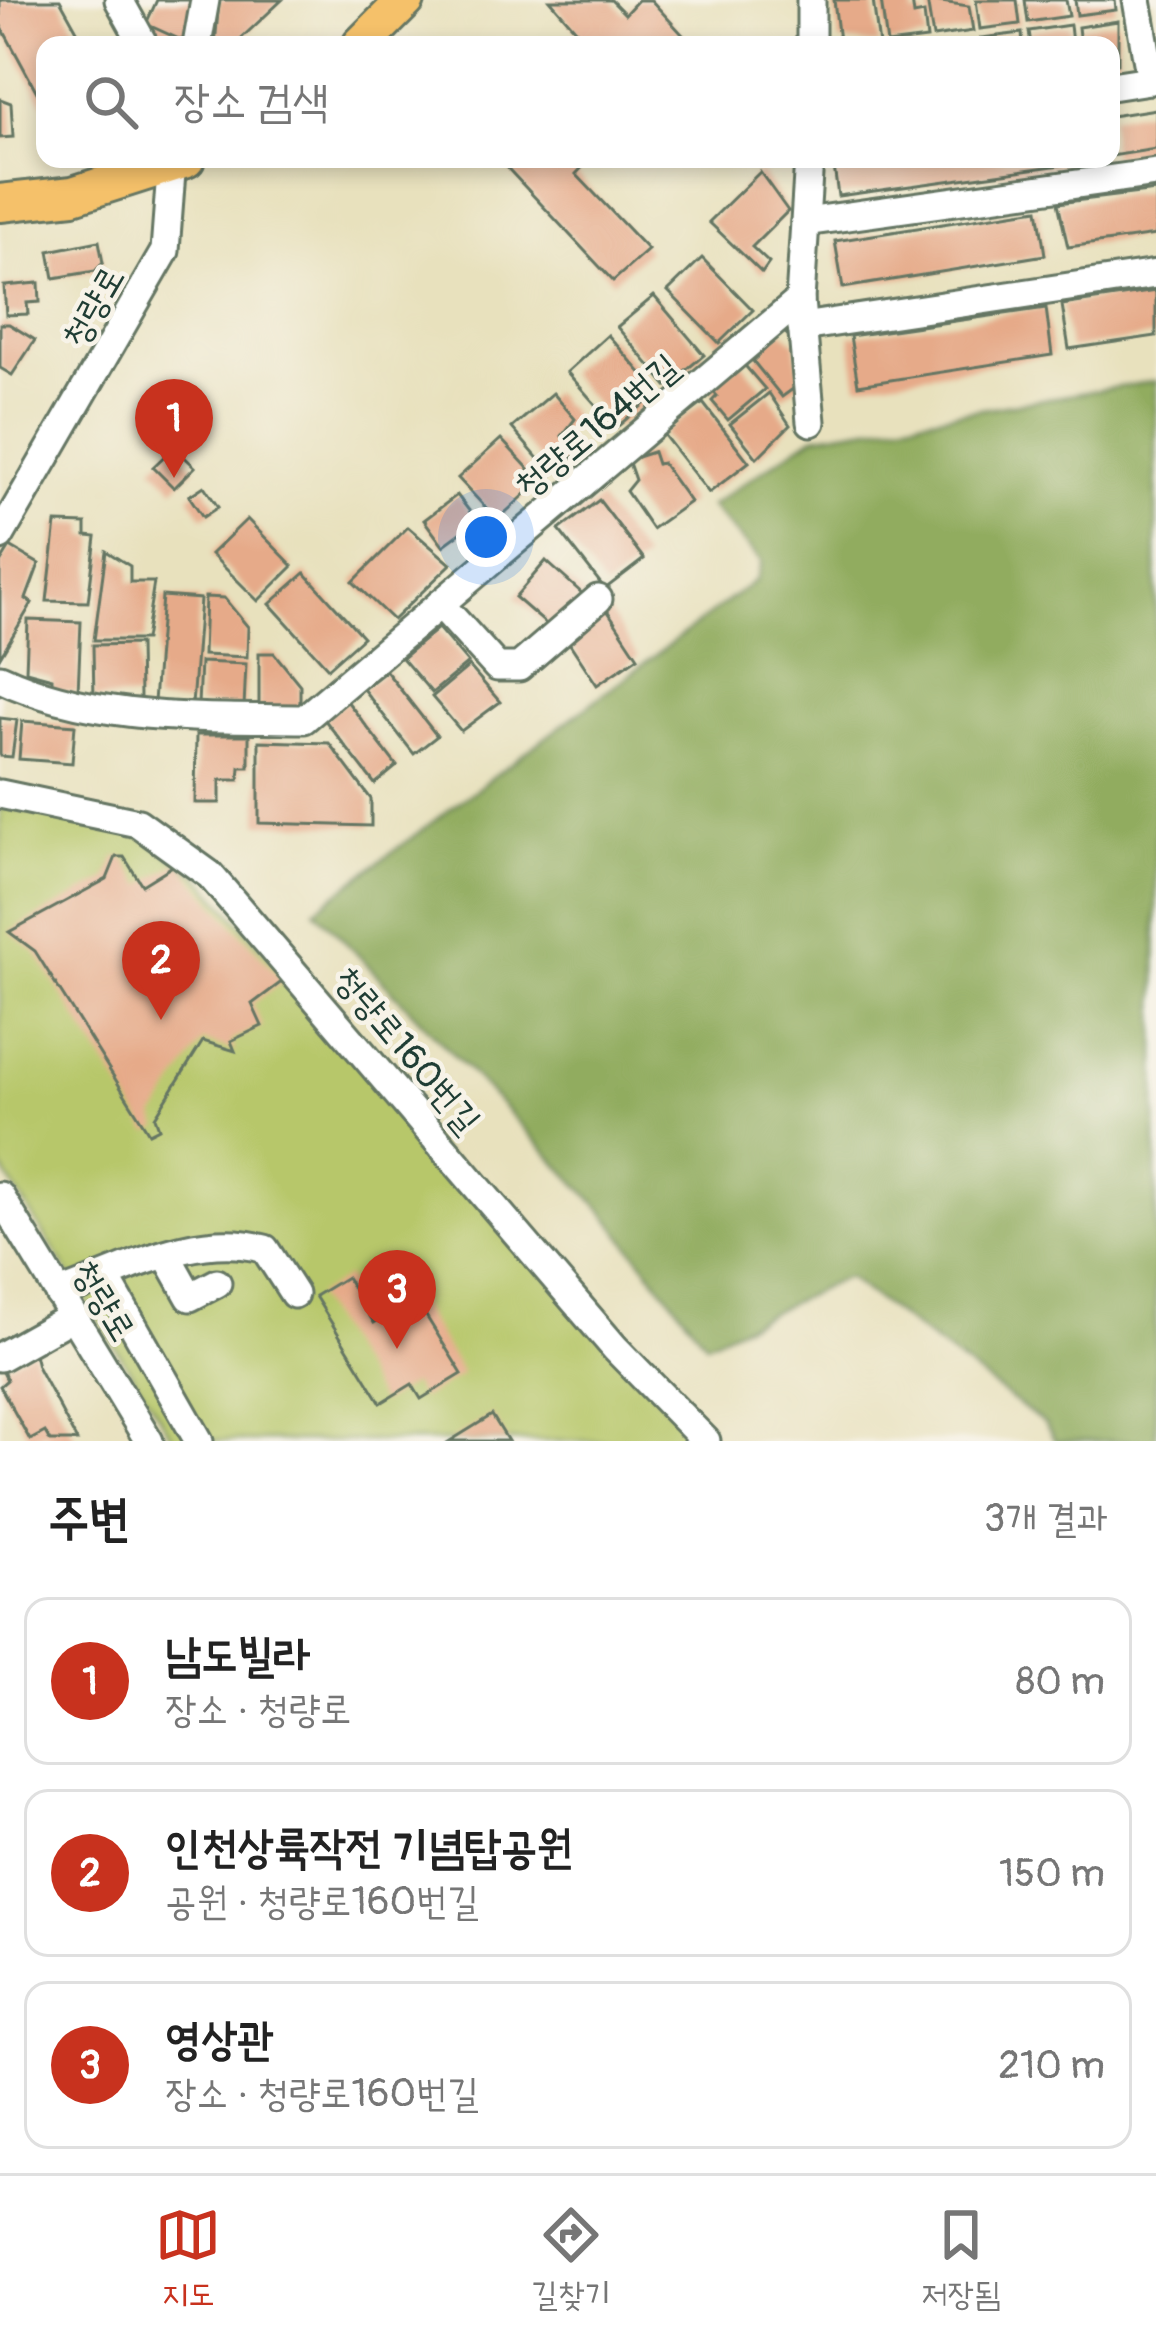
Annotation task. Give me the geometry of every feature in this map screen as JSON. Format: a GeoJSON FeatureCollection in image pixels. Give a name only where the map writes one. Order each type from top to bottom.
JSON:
{"type":"FeatureCollection","features":[{"type":"Feature","properties":{"kind":"main road"},"geometry":{"type":"LineString","coordinates":[[370,36],[406,0]]}},
{"type":"Feature","properties":{"kind":"main road"},"geometry":{"type":"LineString","coordinates":[[0,203],[74,195],[153,168]]}},
{"type":"Feature","properties":{"kind":"street"},"geometry":{"type":"LineString","coordinates":[[119,0],[139,36]]}},
{"type":"Feature","properties":{"kind":"street"},"geometry":{"type":"LineString","coordinates":[[199,36],[205,0]]}},
{"type":"Feature","properties":{"kind":"street"},"geometry":{"type":"LineString","coordinates":[[811,36],[812,0]]}},
{"type":"Feature","properties":{"kind":"street"},"geometry":{"type":"LineString","coordinates":[[1120,85],[1153,80],[1137,0]]}},
{"type":"Feature","properties":{"kind":"street","name":"청량로"},"geometry":{"type":"LineString","coordinates":[[0,536],[165,251],[176,168]]}},
{"type":"Feature","properties":{"kind":"street"},"geometry":{"type":"LineString","coordinates":[[808,168],[801,314],[811,422]]}},
{"type":"Feature","properties":{"kind":"street"},"geometry":{"type":"LineString","coordinates":[[805,222],[1156,173]]}},
{"type":"Feature","properties":{"kind":"street"},"geometry":{"type":"LineString","coordinates":[[801,314],[1156,274]]}},
{"type":"Feature","properties":{"kind":"street","name":"청량로164번길"},"geometry":{"type":"LineString","coordinates":[[0,678],[39,696],[150,715],[304,719],[801,314]]}},
{"type":"Feature","properties":{"kind":"street"},"geometry":{"type":"LineString","coordinates":[[440,604],[497,668],[507,669],[519,667],[598,599]]}},
{"type":"Feature","properties":{"kind":"street","name":"청량로160번길"},"geometry":{"type":"LineString","coordinates":[[0,794],[138,824],[210,875],[615,1348],[706,1441]]}},
{"type":"Feature","properties":{"kind":"street","name":"청량로"},"geometry":{"type":"LineString","coordinates":[[0,1196],[149,1441]]}},
{"type":"Feature","properties":{"kind":"street"},"geometry":{"type":"LineString","coordinates":[[0,1357],[106,1277],[205,1242],[239,1241],[266,1249],[294,1294]]}},
{"type":"Feature","properties":{"kind":"street"},"geometry":{"type":"LineString","coordinates":[[167,1256],[190,1297],[217,1283]]}},
{"type":"Feature","properties":{"kind":"street"},"geometry":{"type":"LineString","coordinates":[[106,1277],[199,1441]]}},
{"type":"Feature","properties":{"kind":"green space"},"geometry":{"type":"Polygon","coordinates":[[[1156,381],[1156,1441],[1055,1441],[1045,1424],[846,1277],[706,1343],[603,1211],[315,910],[756,580],[762,562],[710,506],[814,436],[1156,381]]]}},
{"type":"Feature","properties":{"kind":"green space"},"geometry":{"type":"Polygon","coordinates":[[[0,806],[133,830],[198,875],[698,1441],[175,1441],[0,1165],[0,806]]]}},
{"type":"Feature","properties":{"kind":"building"},"geometry":{"type":"Polygon","coordinates":[[[0,0],[60,0],[80,36],[36,36],[36,90],[0,24],[0,0]]]}},
{"type":"Feature","properties":{"kind":"building"},"geometry":{"type":"Polygon","coordinates":[[[157,0],[194,0],[189,36],[173,36],[146,24],[157,0]]]}},
{"type":"Feature","properties":{"kind":"building"},"geometry":{"type":"Polygon","coordinates":[[[219,0],[282,0],[244,36],[216,36],[219,0]]]}},
{"type":"Feature","properties":{"kind":"building"},"geometry":{"type":"Polygon","coordinates":[[[550,0],[611,0],[625,14],[638,0],[651,0],[684,36],[581,36],[550,0]]]}},
{"type":"Feature","properties":{"kind":"building"},"geometry":{"type":"Polygon","coordinates":[[[834,0],[873,0],[878,36],[838,36],[834,0]]]}},
{"type":"Feature","properties":{"kind":"building"},"geometry":{"type":"Polygon","coordinates":[[[881,0],[912,0],[914,15],[924,13],[927,36],[886,36],[881,0]]]}},
{"type":"Feature","properties":{"kind":"building"},"geometry":{"type":"Polygon","coordinates":[[[927,0],[969,6],[973,31],[933,36],[927,0]]]}},
{"type":"Feature","properties":{"kind":"building"},"geometry":{"type":"Polygon","coordinates":[[[976,0],[1017,0],[1020,24],[980,29],[976,0]]]}},
{"type":"Feature","properties":{"kind":"building"},"geometry":{"type":"Polygon","coordinates":[[[1025,0],[1066,0],[1069,16],[1028,22],[1025,0]]]}},
{"type":"Feature","properties":{"kind":"building"},"geometry":{"type":"Polygon","coordinates":[[[1075,0],[1115,0],[1116,10],[1077,15],[1075,0]]]}},
{"type":"Feature","properties":{"kind":"building"},"geometry":{"type":"Polygon","coordinates":[[[1118,21],[1118,36],[1079,36],[1078,27],[1118,21]]]}},
{"type":"Feature","properties":{"kind":"building"},"geometry":{"type":"Polygon","coordinates":[[[1070,25],[1071,36],[1030,36],[1029,31],[1070,25]]]}},
{"type":"Feature","properties":{"kind":"building"},"geometry":{"type":"Polygon","coordinates":[[[0,99],[11,103],[13,137],[0,138],[0,99]]]}},
{"type":"Feature","properties":{"kind":"building"},"geometry":{"type":"Polygon","coordinates":[[[1156,109],[1156,149],[1120,155],[1120,115],[1156,109]]]}},
{"type":"Feature","properties":{"kind":"building"},"geometry":{"type":"Polygon","coordinates":[[[507,168],[582,168],[576,174],[648,250],[613,281],[507,168]]]}},
{"type":"Feature","properties":{"kind":"building"},"geometry":{"type":"Polygon","coordinates":[[[834,168],[1040,168],[838,196],[834,168]]]}},
{"type":"Feature","properties":{"kind":"building"},"geometry":{"type":"Polygon","coordinates":[[[760,172],[788,211],[752,247],[769,263],[762,273],[709,222],[760,172]]]}},
{"type":"Feature","properties":{"kind":"building"},"geometry":{"type":"Polygon","coordinates":[[[1156,191],[1156,235],[1068,247],[1058,203],[1156,191]]]}},
{"type":"Feature","properties":{"kind":"building"},"geometry":{"type":"Polygon","coordinates":[[[1038,209],[1045,255],[843,288],[835,241],[1038,209]]]}},
{"type":"Feature","properties":{"kind":"building"},"geometry":{"type":"Polygon","coordinates":[[[99,241],[103,263],[95,271],[54,278],[49,251],[99,241]]]}},
{"type":"Feature","properties":{"kind":"building"},"geometry":{"type":"Polygon","coordinates":[[[702,258],[753,310],[719,343],[668,291],[702,258]]]}},
{"type":"Feature","properties":{"kind":"building"},"geometry":{"type":"Polygon","coordinates":[[[39,283],[40,302],[27,303],[28,314],[6,315],[4,286],[39,283]]]}},
{"type":"Feature","properties":{"kind":"building"},"geometry":{"type":"Polygon","coordinates":[[[1156,291],[1156,336],[1069,349],[1062,305],[1156,291]]]}},
{"type":"Feature","properties":{"kind":"building"},"geometry":{"type":"Polygon","coordinates":[[[654,296],[704,355],[667,386],[617,327],[654,296]]]}},
{"type":"Feature","properties":{"kind":"building"},"geometry":{"type":"Polygon","coordinates":[[[1046,308],[1052,355],[858,385],[850,336],[1046,308]]]}},
{"type":"Feature","properties":{"kind":"building"},"geometry":{"type":"Polygon","coordinates":[[[0,324],[9,324],[35,340],[12,375],[0,368],[0,324]]]}},
{"type":"Feature","properties":{"kind":"building"},"geometry":{"type":"Polygon","coordinates":[[[783,331],[795,342],[801,383],[782,397],[753,361],[766,348],[764,342],[783,331]]]}},
{"type":"Feature","properties":{"kind":"building"},"geometry":{"type":"Polygon","coordinates":[[[608,335],[658,392],[616,428],[567,372],[608,335]]]}},
{"type":"Feature","properties":{"kind":"building"},"geometry":{"type":"Polygon","coordinates":[[[741,361],[765,389],[728,420],[712,401],[717,396],[710,388],[741,361]]]}},
{"type":"Feature","properties":{"kind":"building"},"geometry":{"type":"Polygon","coordinates":[[[553,393],[575,419],[562,436],[577,454],[552,475],[512,428],[553,393]]]}},
{"type":"Feature","properties":{"kind":"building"},"geometry":{"type":"Polygon","coordinates":[[[769,393],[790,425],[757,458],[730,424],[769,393]]]}},
{"type":"Feature","properties":{"kind":"building"},"geometry":{"type":"Polygon","coordinates":[[[703,403],[749,462],[709,493],[663,434],[703,403]]]}},
{"type":"Feature","properties":{"kind":"building"},"geometry":{"type":"Polygon","coordinates":[[[501,439],[540,481],[497,520],[458,478],[501,439]]]}},
{"type":"Feature","properties":{"kind":"building"},"geometry":{"type":"Polygon","coordinates":[[[174,447],[195,467],[174,488],[153,467],[174,447]]]}},
{"type":"Feature","properties":{"kind":"building"},"geometry":{"type":"Polygon","coordinates":[[[653,452],[657,464],[662,463],[690,502],[652,529],[626,491],[635,480],[628,460],[653,452]]]}},
{"type":"Feature","properties":{"kind":"building"},"geometry":{"type":"Polygon","coordinates":[[[204,486],[218,507],[203,517],[189,496],[204,486]]]}},
{"type":"Feature","properties":{"kind":"building"},"geometry":{"type":"Polygon","coordinates":[[[457,495],[477,521],[443,546],[424,520],[457,495]]]}},
{"type":"Feature","properties":{"kind":"building"},"geometry":{"type":"Polygon","coordinates":[[[599,500],[644,559],[605,589],[559,530],[599,500]]]}},
{"type":"Feature","properties":{"kind":"building"},"geometry":{"type":"Polygon","coordinates":[[[247,519],[293,566],[258,601],[211,554],[247,519]]]}},
{"type":"Feature","properties":{"kind":"building"},"geometry":{"type":"Polygon","coordinates":[[[56,523],[86,524],[86,536],[96,537],[88,602],[47,601],[56,523]]]}},
{"type":"Feature","properties":{"kind":"building"},"geometry":{"type":"Polygon","coordinates":[[[408,527],[451,564],[393,620],[353,582],[408,527]]]}},
{"type":"Feature","properties":{"kind":"building"},"geometry":{"type":"Polygon","coordinates":[[[10,547],[39,564],[26,599],[32,603],[0,657],[0,563],[10,547]]]}},
{"type":"Feature","properties":{"kind":"building"},"geometry":{"type":"Polygon","coordinates":[[[106,551],[130,566],[130,582],[154,582],[145,640],[94,640],[106,551]]]}},
{"type":"Feature","properties":{"kind":"building"},"geometry":{"type":"Polygon","coordinates":[[[546,561],[584,595],[553,630],[515,597],[546,561]]]}},
{"type":"Feature","properties":{"kind":"building"},"geometry":{"type":"Polygon","coordinates":[[[305,573],[363,637],[328,668],[270,604],[305,573]]]}},
{"type":"Feature","properties":{"kind":"building"},"geometry":{"type":"Polygon","coordinates":[[[162,596],[200,599],[192,705],[154,702],[162,596]]]}},
{"type":"Feature","properties":{"kind":"building"},"geometry":{"type":"Polygon","coordinates":[[[205,597],[224,598],[248,627],[247,657],[203,655],[205,597]]]}},
{"type":"Feature","properties":{"kind":"building"},"geometry":{"type":"Polygon","coordinates":[[[607,610],[638,657],[597,685],[568,641],[607,610]]]}},
{"type":"Feature","properties":{"kind":"building"},"geometry":{"type":"Polygon","coordinates":[[[28,620],[81,622],[78,692],[52,691],[52,678],[26,671],[28,620]]]}},
{"type":"Feature","properties":{"kind":"building"},"geometry":{"type":"Polygon","coordinates":[[[438,628],[468,663],[432,693],[402,658],[438,628]]]}},
{"type":"Feature","properties":{"kind":"building"},"geometry":{"type":"Polygon","coordinates":[[[139,644],[140,698],[94,699],[93,645],[139,644]]]}},
{"type":"Feature","properties":{"kind":"building"},"geometry":{"type":"Polygon","coordinates":[[[259,653],[274,653],[300,685],[300,712],[259,710],[259,653]]]}},
{"type":"Feature","properties":{"kind":"building"},"geometry":{"type":"Polygon","coordinates":[[[200,662],[246,664],[244,707],[198,705],[200,662]]]}},
{"type":"Feature","properties":{"kind":"building"},"geometry":{"type":"Polygon","coordinates":[[[469,666],[500,702],[461,731],[432,697],[469,666]]]}},
{"type":"Feature","properties":{"kind":"building"},"geometry":{"type":"Polygon","coordinates":[[[386,671],[437,736],[414,754],[363,689],[386,671]]]}},
{"type":"Feature","properties":{"kind":"building"},"geometry":{"type":"Polygon","coordinates":[[[347,701],[397,766],[375,784],[324,719],[347,701]]]}},
{"type":"Feature","properties":{"kind":"building"},"geometry":{"type":"Polygon","coordinates":[[[0,718],[17,720],[12,757],[0,756],[0,718]]]}},
{"type":"Feature","properties":{"kind":"building"},"geometry":{"type":"Polygon","coordinates":[[[22,721],[75,725],[72,763],[19,759],[22,721]]]}},
{"type":"Feature","properties":{"kind":"building"},"geometry":{"type":"Polygon","coordinates":[[[196,735],[249,735],[249,767],[240,767],[239,780],[220,780],[220,803],[195,803],[196,735]]]}},
{"type":"Feature","properties":{"kind":"building"},"geometry":{"type":"Polygon","coordinates":[[[259,741],[329,743],[371,799],[371,826],[259,823],[259,741]]]}},
{"type":"Feature","properties":{"kind":"building"},"geometry":{"type":"Polygon","coordinates":[[[116,857],[124,857],[142,885],[179,862],[283,981],[252,1004],[262,1026],[231,1041],[235,1051],[203,1041],[155,1117],[159,1128],[149,1133],[35,951],[9,932],[107,879],[116,857]]]}},
{"type":"Feature","properties":{"kind":"building"},"geometry":{"type":"Polygon","coordinates":[[[346,1277],[374,1323],[415,1298],[462,1374],[421,1399],[412,1384],[381,1403],[315,1296],[346,1277]]]}},
{"type":"Feature","properties":{"kind":"building"},"geometry":{"type":"Polygon","coordinates":[[[33,1350],[77,1441],[50,1441],[45,1432],[30,1440],[0,1386],[7,1380],[1,1368],[33,1350]]]}},
{"type":"Feature","properties":{"kind":"building"},"geometry":{"type":"Polygon","coordinates":[[[492,1415],[508,1441],[450,1441],[492,1415]]]}},
{"type":"Feature","properties":{"kind":"place","name":"남도빌라"},"geometry":{"type":"Point","coordinates":[174,478]}},
{"type":"Feature","properties":{"kind":"place","name":"인천상륙작전 기념탑공원"},"geometry":{"type":"Point","coordinates":[161,1020]}},
{"type":"Feature","properties":{"kind":"place","name":"영상관"},"geometry":{"type":"Point","coordinates":[397,1349]}}]}
